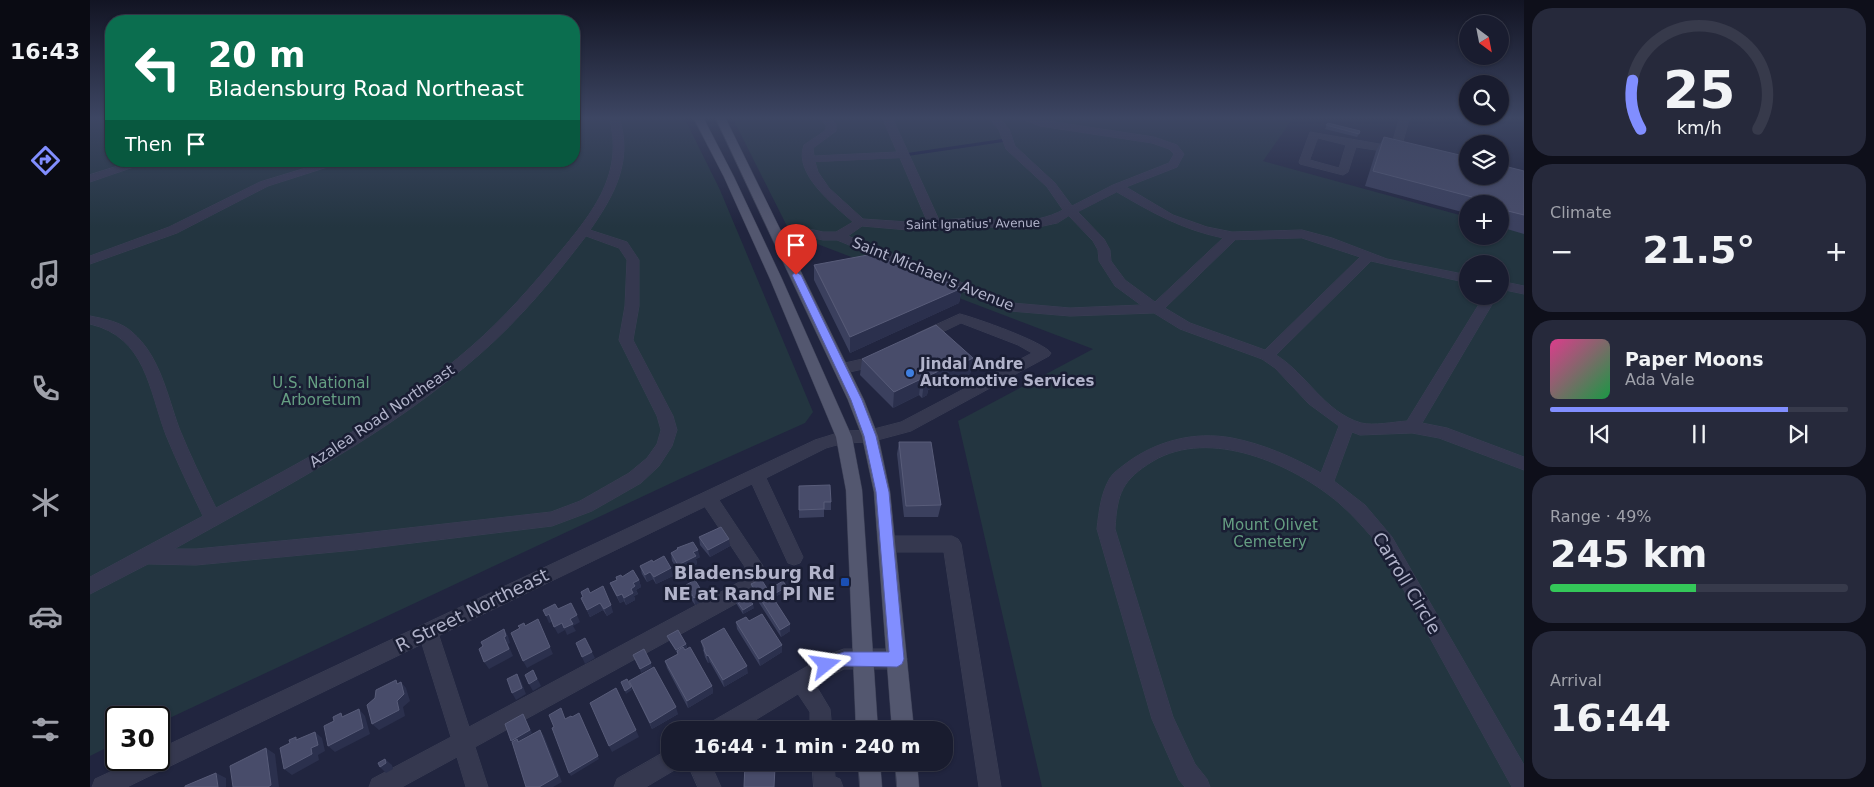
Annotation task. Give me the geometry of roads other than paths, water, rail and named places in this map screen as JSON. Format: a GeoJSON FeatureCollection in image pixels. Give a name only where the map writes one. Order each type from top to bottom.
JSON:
{"type":"FeatureCollection","features":[{"type":"Feature","properties":{"kind":"main road"},"geometry":{"type":"LineString","coordinates":[[717,154],[776,279],[844,437],[854,490],[866,721]]}},
{"type":"Feature","properties":{"kind":"main road"},"geometry":{"type":"LineString","coordinates":[[738,154],[841,369],[870,436],[882,492],[888,544],[902,721]]}},
{"type":"Feature","properties":{"kind":"main road"},"geometry":{"type":"LineString","coordinates":[[776,279],[796,275]]}},
{"type":"Feature","properties":{"kind":"main road"},"geometry":{"type":"LineString","coordinates":[[870,771],[871,787]]}},
{"type":"Feature","properties":{"kind":"main road"},"geometry":{"type":"LineString","coordinates":[[907,771],[908,787]]}},
{"type":"Feature","properties":{"kind":"street","name":"Azalea Road Northeast"},"geometry":{"type":"LineString","coordinates":[[90,586],[341,446],[449,373],[486,342],[515,312],[582,231],[603,199],[617,166],[619,154]]}},
{"type":"Feature","properties":{"kind":"street"},"geometry":{"type":"LineString","coordinates":[[795,230],[823,236],[839,236],[860,222],[818,184],[808,160],[808,154]]}},
{"type":"Feature","properties":{"kind":"street"},"geometry":{"type":"LineString","coordinates":[[1017,154],[1051,185],[1070,211],[1098,239],[1104,250],[1105,262],[1120,282],[1138,298],[1185,326],[1267,356],[1280,364],[1314,400],[1338,419],[1348,424],[1360,429],[1384,430],[1412,426],[1441,432],[1524,464]]}},
{"type":"Feature","properties":{"kind":"street","name":"Saint Ignatius' Avenue"},"geometry":{"type":"LineString","coordinates":[[860,222],[908,226],[968,222],[1029,225],[1053,220],[1086,201],[1173,165],[1179,154]]}},
{"type":"Feature","properties":{"kind":"street"},"geometry":{"type":"LineString","coordinates":[[1307,154],[1304,162],[1343,172],[1349,154]]}},
{"type":"Feature","properties":{"kind":"street"},"geometry":{"type":"LineString","coordinates":[[808,160],[903,155],[935,225]]}},
{"type":"Feature","properties":{"kind":"street"},"geometry":{"type":"LineString","coordinates":[[90,178],[126,167]]}},
{"type":"Feature","properties":{"kind":"street"},"geometry":{"type":"LineString","coordinates":[[90,260],[117,252],[185,224],[258,186],[321,167]]}},
{"type":"Feature","properties":{"kind":"street"},"geometry":{"type":"LineString","coordinates":[[1118,187],[1186,226],[1232,236],[1302,234],[1328,241],[1368,257],[1459,277]]}},
{"type":"Feature","properties":{"kind":"street"},"geometry":{"type":"LineString","coordinates":[[145,556],[196,557],[355,542],[552,519],[609,495],[635,478],[653,462],[664,446],[669,430],[665,416],[626,340],[632,306],[633,260],[623,245],[582,231]]}},
{"type":"Feature","properties":{"kind":"street","name":"Saint Michael's Avenue"},"geometry":{"type":"LineString","coordinates":[[839,236],[873,252],[1010,307],[1070,312],[1156,308]]}},
{"type":"Feature","properties":{"kind":"street"},"geometry":{"type":"LineString","coordinates":[[1156,308],[1232,236]]}},
{"type":"Feature","properties":{"kind":"street"},"geometry":{"type":"LineString","coordinates":[[1267,356],[1368,257]]}},
{"type":"Feature","properties":{"kind":"street"},"geometry":{"type":"LineString","coordinates":[[1509,287],[1524,290]]}},
{"type":"Feature","properties":{"kind":"street"},"geometry":{"type":"LineString","coordinates":[[1412,426],[1486,305]]}},
{"type":"Feature","properties":{"kind":"street","name":"R Street Northeast"},"geometry":{"type":"LineString","coordinates":[[103,787],[821,444],[844,437],[870,436],[906,427],[1044,353],[1023,342],[960,318],[907,344]]}},
{"type":"Feature","properties":{"kind":"street"},"geometry":{"type":"LineString","coordinates":[[90,320],[105,324],[122,332],[131,339],[147,359],[184,459],[213,519]]}},
{"type":"Feature","properties":{"kind":"street"},"geometry":{"type":"LineString","coordinates":[[841,369],[871,362],[889,353]]}},
{"type":"Feature","properties":{"kind":"street"},"geometry":{"type":"LineString","coordinates":[[1325,483],[1348,424]]}},
{"type":"Feature","properties":{"kind":"street","name":"Carroll Circle"},"geometry":{"type":"LineString","coordinates":[[1199,787],[1187,772],[1162,719],[1106,529],[1107,505],[1118,479],[1138,461],[1164,448],[1195,442],[1231,444],[1282,461],[1325,483],[1358,507],[1386,542],[1524,787]]}},
{"type":"Feature","properties":{"kind":"street"},"geometry":{"type":"LineString","coordinates":[[756,474],[794,557]]}},
{"type":"Feature","properties":{"kind":"street"},"geometry":{"type":"LineString","coordinates":[[380,787],[752,584],[754,566],[708,498]]}},
{"type":"Feature","properties":{"kind":"street"},"geometry":{"type":"LineString","coordinates":[[888,544],[952,544],[990,787]]}},
{"type":"Feature","properties":{"kind":"street"},"geometry":{"type":"LineString","coordinates":[[428,631],[477,787]]}},
{"type":"Feature","properties":{"kind":"street"},"geometry":{"type":"LineString","coordinates":[[734,721],[832,663],[844,659],[897,659]]}},
{"type":"Feature","properties":{"kind":"street"},"geometry":{"type":"LineString","coordinates":[[801,681],[820,709],[821,721]]}},
{"type":"Feature","properties":{"kind":"street"},"geometry":{"type":"LineString","coordinates":[[625,787],[661,765]]}},
{"type":"Feature","properties":{"kind":"street"},"geometry":{"type":"LineString","coordinates":[[702,771],[710,787]]}},
{"type":"Feature","properties":{"kind":"street"},"geometry":{"type":"LineString","coordinates":[[824,771],[825,786],[832,787]]}},
{"type":"Feature","properties":{"kind":"waterway"},"geometry":{"type":"LineString","coordinates":[[904,155],[913,154]]}},
{"type":"Feature","properties":{"kind":"place","name":"Jindal Andre Automotive Services"},"geometry":{"type":"Point","coordinates":[910,373]}},
{"type":"Feature","properties":{"kind":"place","name":"Bladensburg Rd NE at Rand Pl NE"},"geometry":{"type":"Point","coordinates":[845,582]}},
{"type":"Feature","properties":{"kind":"park label","name":"U.S. National Arboretum"},"geometry":{"type":"Point","coordinates":[321,392]}},
{"type":"Feature","properties":{"kind":"park label","name":"Mount Olivet Cemetery"},"geometry":{"type":"Point","coordinates":[1270,534]}}]}
